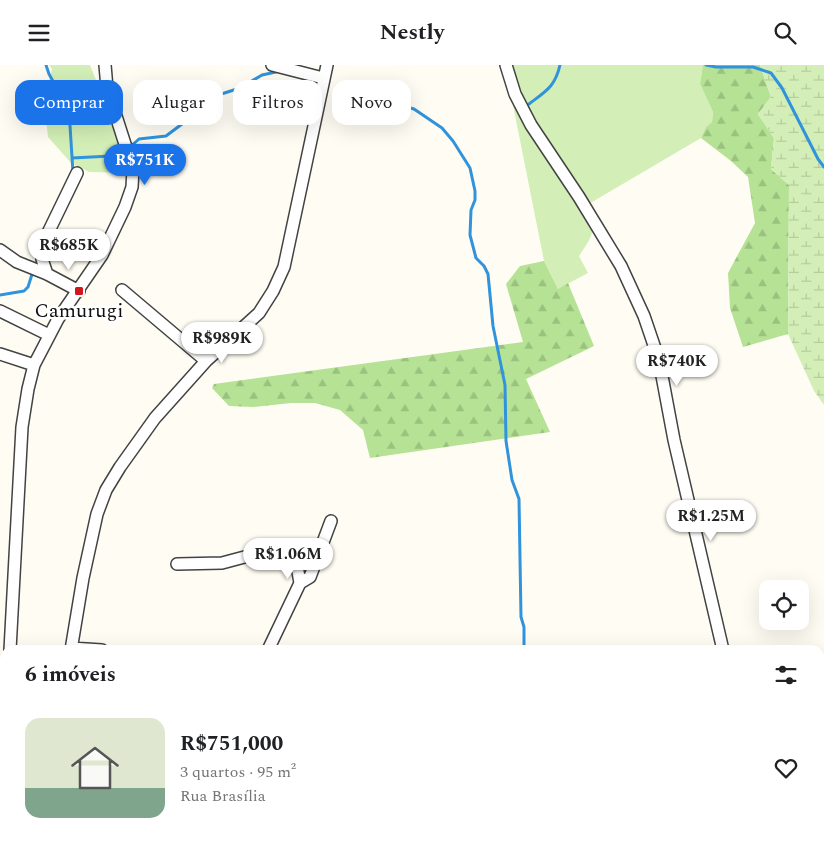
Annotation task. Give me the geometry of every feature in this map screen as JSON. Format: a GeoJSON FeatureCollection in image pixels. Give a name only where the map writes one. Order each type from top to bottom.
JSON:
{"type":"FeatureCollection","features":[{"type":"Feature","properties":{"kind":"street"},"geometry":{"type":"LineString","coordinates":[[10,645],[22,427],[34,365],[58,319],[102,255],[125,207],[132,187],[133,169],[107,88],[106,65]]}},
{"type":"Feature","properties":{"kind":"street"},"geometry":{"type":"LineString","coordinates":[[272,65],[323,78]]}},
{"type":"Feature","properties":{"kind":"street"},"geometry":{"type":"LineString","coordinates":[[72,645],[83,578],[97,514],[106,490],[155,418],[206,361],[259,313],[274,291],[284,267],[327,65]]}},
{"type":"Feature","properties":{"kind":"street"},"geometry":{"type":"LineString","coordinates":[[506,65],[514,94],[530,125],[579,197],[621,266],[644,316],[659,360],[674,440],[722,645]]}},
{"type":"Feature","properties":{"kind":"street"},"geometry":{"type":"LineString","coordinates":[[47,274],[42,259],[46,237],[77,173]]}},
{"type":"Feature","properties":{"kind":"street"},"geometry":{"type":"LineString","coordinates":[[0,250],[17,262],[47,274],[79,291]]}},
{"type":"Feature","properties":{"kind":"street"},"geometry":{"type":"LineString","coordinates":[[122,290],[206,361]]}},
{"type":"Feature","properties":{"kind":"street"},"geometry":{"type":"LineString","coordinates":[[0,311],[49,335]]}},
{"type":"Feature","properties":{"kind":"street"},"geometry":{"type":"LineString","coordinates":[[0,354],[34,365]]}},
{"type":"Feature","properties":{"kind":"street"},"geometry":{"type":"LineString","coordinates":[[270,645],[300,583],[310,577],[331,521]]}},
{"type":"Feature","properties":{"kind":"street"},"geometry":{"type":"LineString","coordinates":[[177,564],[222,563],[252,555],[289,555],[296,566],[300,583]]}},
{"type":"Feature","properties":{"kind":"green space"},"geometry":{"type":"Polygon","coordinates":[[[49,65],[90,65],[96,80],[49,80],[52,69],[49,65]]]}},
{"type":"Feature","properties":{"kind":"green space"},"geometry":{"type":"Polygon","coordinates":[[[505,65],[703,65],[700,84],[713,112],[712,122],[706,127],[701,138],[587,205],[592,232],[591,237],[579,256],[588,273],[558,289],[544,261],[505,65]]]}},
{"type":"Feature","properties":{"kind":"green space"},"geometry":{"type":"Polygon","coordinates":[[[703,65],[760,65],[771,97],[758,114],[774,138],[771,169],[789,185],[788,334],[743,347],[730,308],[728,273],[755,223],[748,177],[701,138],[706,127],[712,122],[713,112],[700,84],[703,65]]]}},
{"type":"Feature","properties":{"kind":"green space"},"geometry":{"type":"Polygon","coordinates":[[[760,65],[824,65],[824,405],[814,391],[788,334],[789,185],[771,169],[774,138],[758,114],[771,97],[760,65]]]}},
{"type":"Feature","properties":{"kind":"green space"},"geometry":{"type":"Polygon","coordinates":[[[47,125],[112,125],[128,173],[89,172],[71,163],[48,137],[47,125]]]}},
{"type":"Feature","properties":{"kind":"green space"},"geometry":{"type":"Polygon","coordinates":[[[544,261],[558,289],[568,283],[594,346],[526,379],[550,432],[370,458],[363,430],[340,410],[315,403],[291,403],[253,407],[229,406],[212,388],[214,384],[523,342],[506,284],[520,266],[544,261]]]}},
{"type":"Feature","properties":{"kind":"waterway"},"geometry":{"type":"LineString","coordinates":[[46,65],[69,110],[73,173]]}},
{"type":"Feature","properties":{"kind":"waterway"},"geometry":{"type":"LineString","coordinates":[[529,104],[552,84],[560,65]]}},
{"type":"Feature","properties":{"kind":"waterway"},"geometry":{"type":"LineString","coordinates":[[706,65],[716,67],[753,67],[771,73],[782,88],[818,159],[824,167]]}},
{"type":"Feature","properties":{"kind":"waterway"},"geometry":{"type":"LineString","coordinates":[[130,147],[139,139],[166,136],[194,115],[209,98],[240,88],[262,75],[276,72]]}},
{"type":"Feature","properties":{"kind":"waterway"},"geometry":{"type":"LineString","coordinates":[[411,108],[442,128],[453,141],[470,168],[475,191],[475,200],[471,210],[470,235],[476,258],[484,266],[488,274],[493,326],[505,385],[506,441],[512,480],[519,499],[521,617],[524,627],[524,645]]}},
{"type":"Feature","properties":{"kind":"waterway"},"geometry":{"type":"LineString","coordinates":[[72,158],[111,156],[126,152]]}},
{"type":"Feature","properties":{"kind":"waterway"},"geometry":{"type":"LineString","coordinates":[[0,295],[24,291],[28,287],[33,271]]}},
{"type":"Feature","properties":{"kind":"place","name":"Camurugi"},"geometry":{"type":"Point","coordinates":[79,291]}}]}
